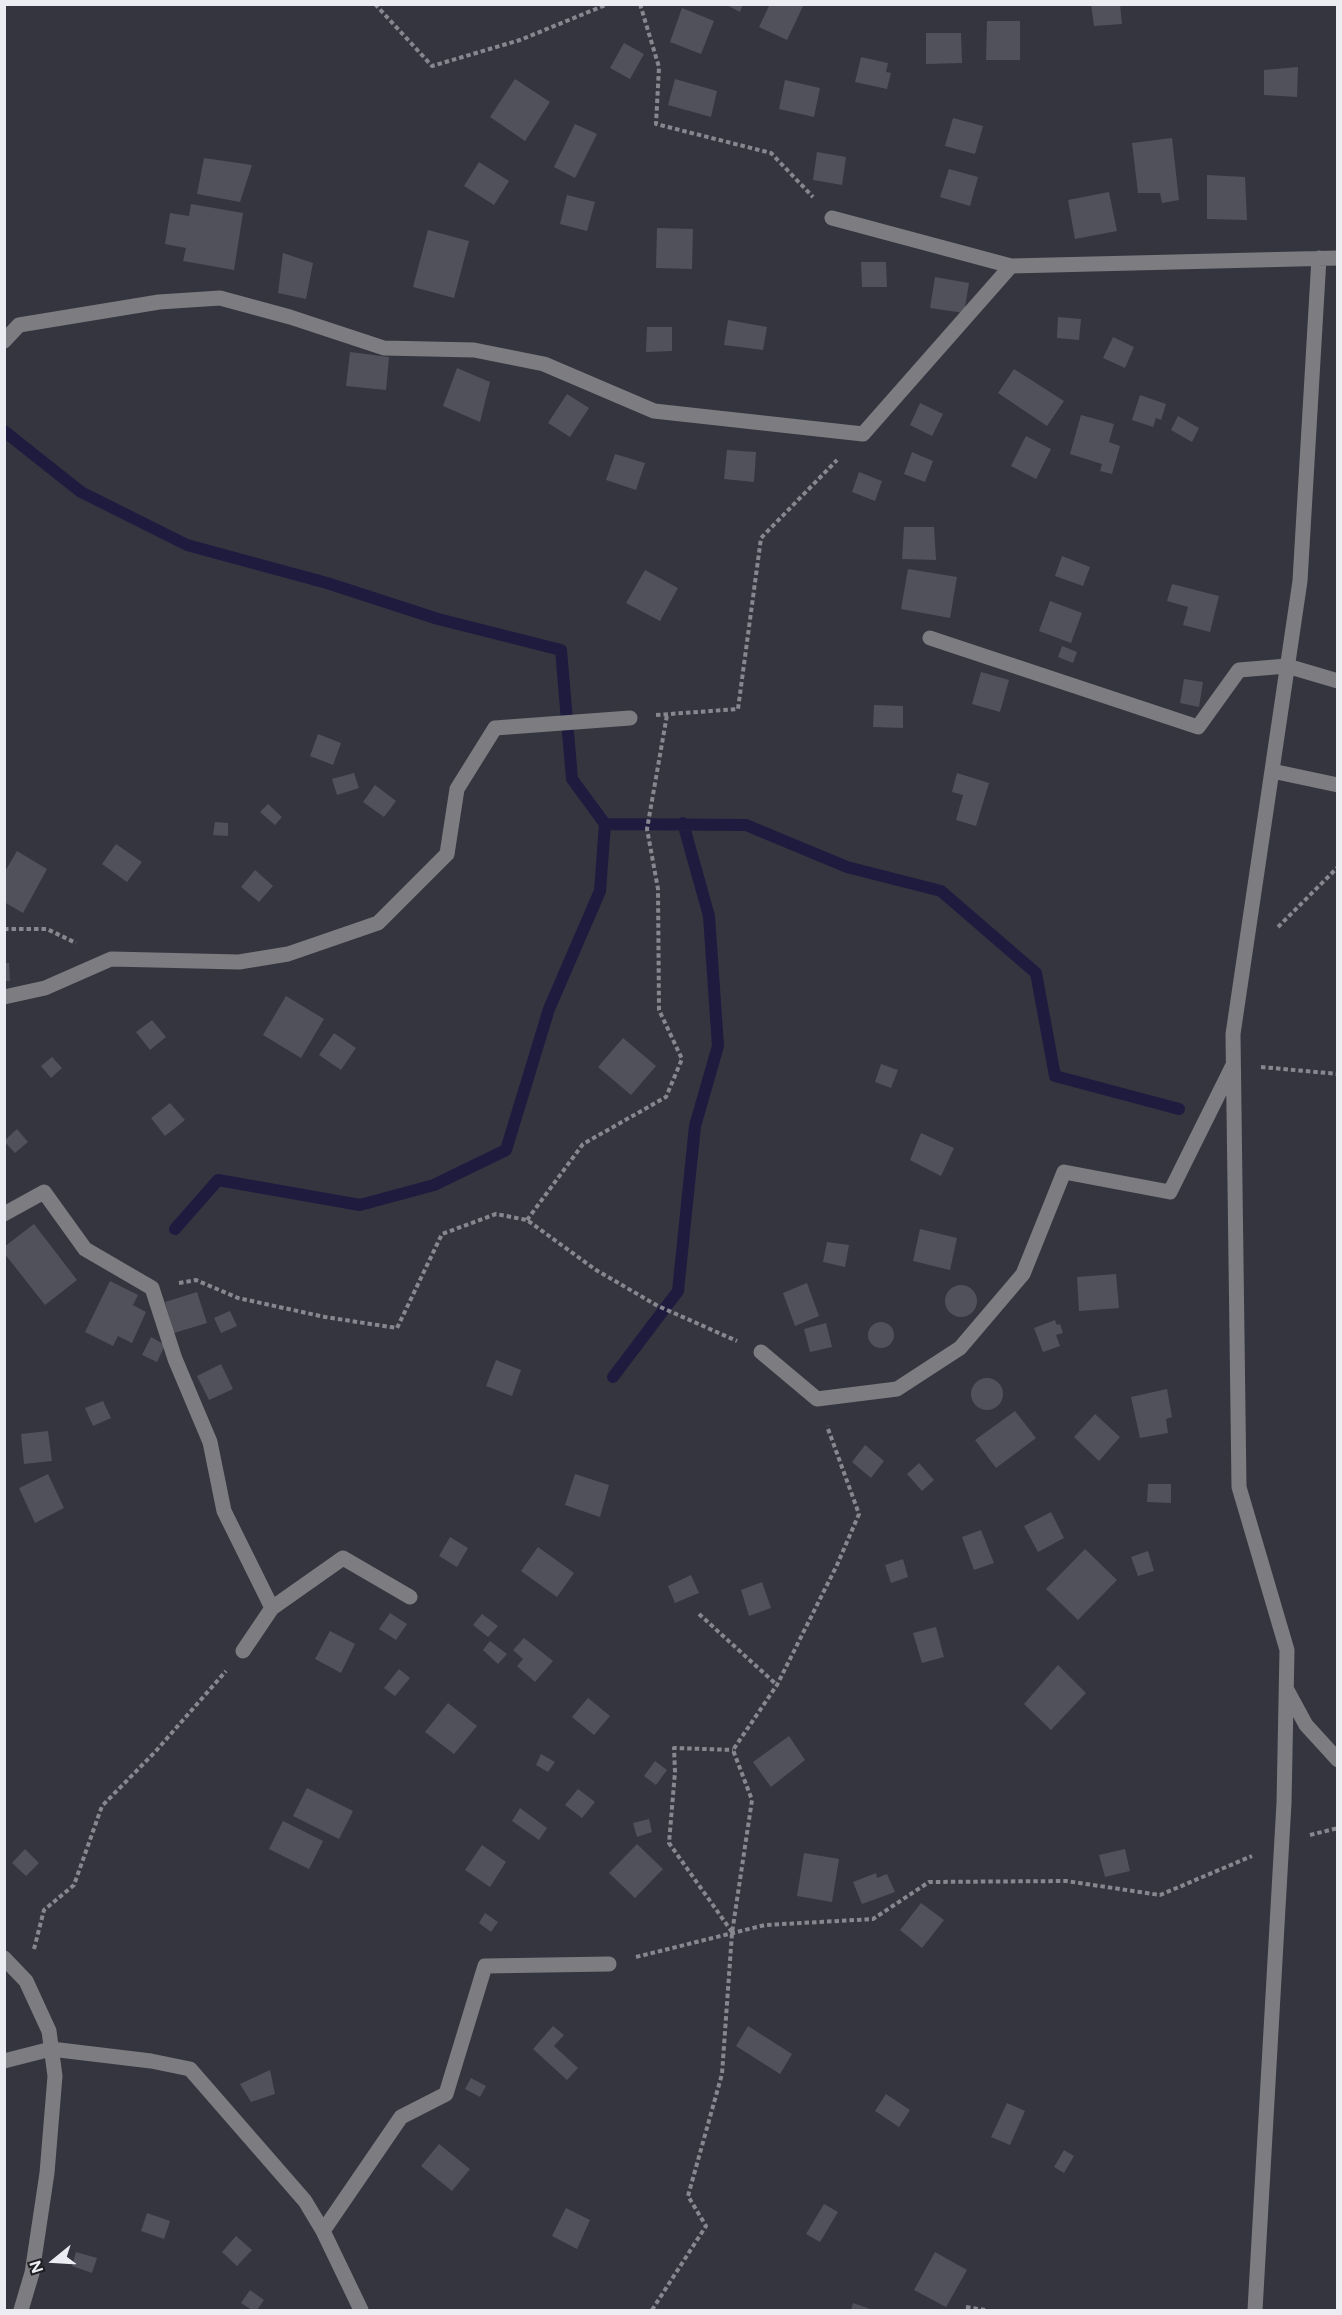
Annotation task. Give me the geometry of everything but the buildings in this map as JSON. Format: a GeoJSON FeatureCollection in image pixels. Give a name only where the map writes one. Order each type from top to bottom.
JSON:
{"type":"FeatureCollection","features":[{"type":"Feature","properties":{"kind":"street"},"geometry":{"type":"LineString","coordinates":[[832,218],[1011,266],[1338,258]]}},
{"type":"Feature","properties":{"kind":"street"},"geometry":{"type":"LineString","coordinates":[[1256,2310],[1282,1843],[1287,1650],[1239,1487],[1233,1034],[1300,581],[1319,258]]}},
{"type":"Feature","properties":{"kind":"street"},"geometry":{"type":"LineString","coordinates":[[4,340],[19,325],[159,302],[220,298],[290,317],[384,348],[474,350],[544,364],[654,411],[863,434],[1011,266]]}},
{"type":"Feature","properties":{"kind":"street"},"geometry":{"type":"LineString","coordinates":[[930,638],[1198,727],[1239,670],[1287,666],[1338,681]]}},
{"type":"Feature","properties":{"kind":"street"},"geometry":{"type":"LineString","coordinates":[[4,997],[45,988],[111,959],[239,962],[288,954],[378,923],[447,854],[457,789],[495,728],[630,718]]}},
{"type":"Feature","properties":{"kind":"street"},"geometry":{"type":"LineString","coordinates":[[1272,771],[1338,785]]}},
{"type":"Feature","properties":{"kind":"street"},"geometry":{"type":"LineString","coordinates":[[761,1352],[817,1399],[897,1389],[960,1348],[1023,1274],[1064,1172],[1170,1192],[1234,1065]]}},
{"type":"Feature","properties":{"kind":"street"},"geometry":{"type":"LineString","coordinates":[[4,1214],[44,1192],[85,1249],[152,1288],[175,1359],[210,1442],[224,1511],[272,1608]]}},
{"type":"Feature","properties":{"kind":"street"},"geometry":{"type":"LineString","coordinates":[[243,1651],[272,1608],[343,1558],[410,1597]]}},
{"type":"Feature","properties":{"kind":"street"},"geometry":{"type":"LineString","coordinates":[[1286,1689],[1306,1725],[1338,1760]]}},
{"type":"Feature","properties":{"kind":"street"},"geometry":{"type":"LineString","coordinates":[[4,1958],[26,1982],[49,2031],[55,2076],[47,2173],[32,2272],[21,2310]]}},
{"type":"Feature","properties":{"kind":"street"},"geometry":{"type":"LineString","coordinates":[[323,2231],[401,2117],[446,2094],[485,1966],[609,1964]]}},
{"type":"Feature","properties":{"kind":"street"},"geometry":{"type":"LineString","coordinates":[[4,2061],[51,2049],[151,2061],[190,2069],[305,2201],[323,2231],[361,2310]]}},
{"type":"Feature","properties":{"kind":"path"},"geometry":{"type":"LineString","coordinates":[[375,4],[432,66],[520,40],[608,4]]}},
{"type":"Feature","properties":{"kind":"path"},"geometry":{"type":"LineString","coordinates":[[640,4],[659,67],[656,124],[771,153],[832,218]]}},
{"type":"Feature","properties":{"kind":"path"},"geometry":{"type":"LineString","coordinates":[[630,718],[738,709],[761,538],[863,434]]}},
{"type":"Feature","properties":{"kind":"path"},"geometry":{"type":"LineString","coordinates":[[526,1220],[583,1143],[666,1097],[682,1059],[659,1010],[658,889],[647,829],[668,715]]}},
{"type":"Feature","properties":{"kind":"path"},"geometry":{"type":"LineString","coordinates":[[1244,962],[1338,867]]}},
{"type":"Feature","properties":{"kind":"path"},"geometry":{"type":"LineString","coordinates":[[4,929],[47,929],[111,959]]}},
{"type":"Feature","properties":{"kind":"path"},"geometry":{"type":"LineString","coordinates":[[1234,1065],[1338,1074]]}},
{"type":"Feature","properties":{"kind":"path"},"geometry":{"type":"LineString","coordinates":[[152,1288],[196,1280],[238,1298],[325,1317],[397,1328],[442,1234],[496,1214],[526,1220],[596,1270],[658,1306],[761,1352]]}},
{"type":"Feature","properties":{"kind":"path"},"geometry":{"type":"LineString","coordinates":[[733,1750],[777,1685],[837,1565],[859,1514],[817,1399]]}},
{"type":"Feature","properties":{"kind":"path"},"geometry":{"type":"LineString","coordinates":[[699,1614],[777,1685]]}},
{"type":"Feature","properties":{"kind":"path"},"geometry":{"type":"LineString","coordinates":[[26,1982],[44,1910],[74,1885],[102,1806],[155,1752],[243,1651]]}},
{"type":"Feature","properties":{"kind":"path"},"geometry":{"type":"LineString","coordinates":[[732,1933],[669,1843],[675,1773],[674,1748],[733,1750]]}},
{"type":"Feature","properties":{"kind":"path"},"geometry":{"type":"LineString","coordinates":[[652,2310],[706,2226],[688,2196],[722,2074],[732,1933],[752,1800],[733,1750]]}},
{"type":"Feature","properties":{"kind":"path"},"geometry":{"type":"LineString","coordinates":[[609,1964],[765,1924],[873,1919],[929,1882],[1066,1881],[1160,1895],[1282,1843],[1338,1828]]}},
{"type":"Feature","properties":{"kind":"path"},"geometry":{"type":"LineString","coordinates":[[966,2307],[985,2310]]}},
{"type":"Feature","properties":{"kind":"waterway"},"geometry":{"type":"LineString","coordinates":[[4,431],[81,492],[187,545],[327,583],[438,619],[561,650],[572,779],[605,824],[746,825],[847,867],[941,891],[1036,973],[1055,1076],[1179,1109]]}},
{"type":"Feature","properties":{"kind":"waterway"},"geometry":{"type":"LineString","coordinates":[[613,1377],[678,1291],[695,1126],[718,1046],[709,916],[683,823]]}},
{"type":"Feature","properties":{"kind":"waterway"},"geometry":{"type":"LineString","coordinates":[[175,1229],[218,1180],[360,1205],[434,1185],[506,1150],[549,1009],[600,891],[605,824]]}}]}
